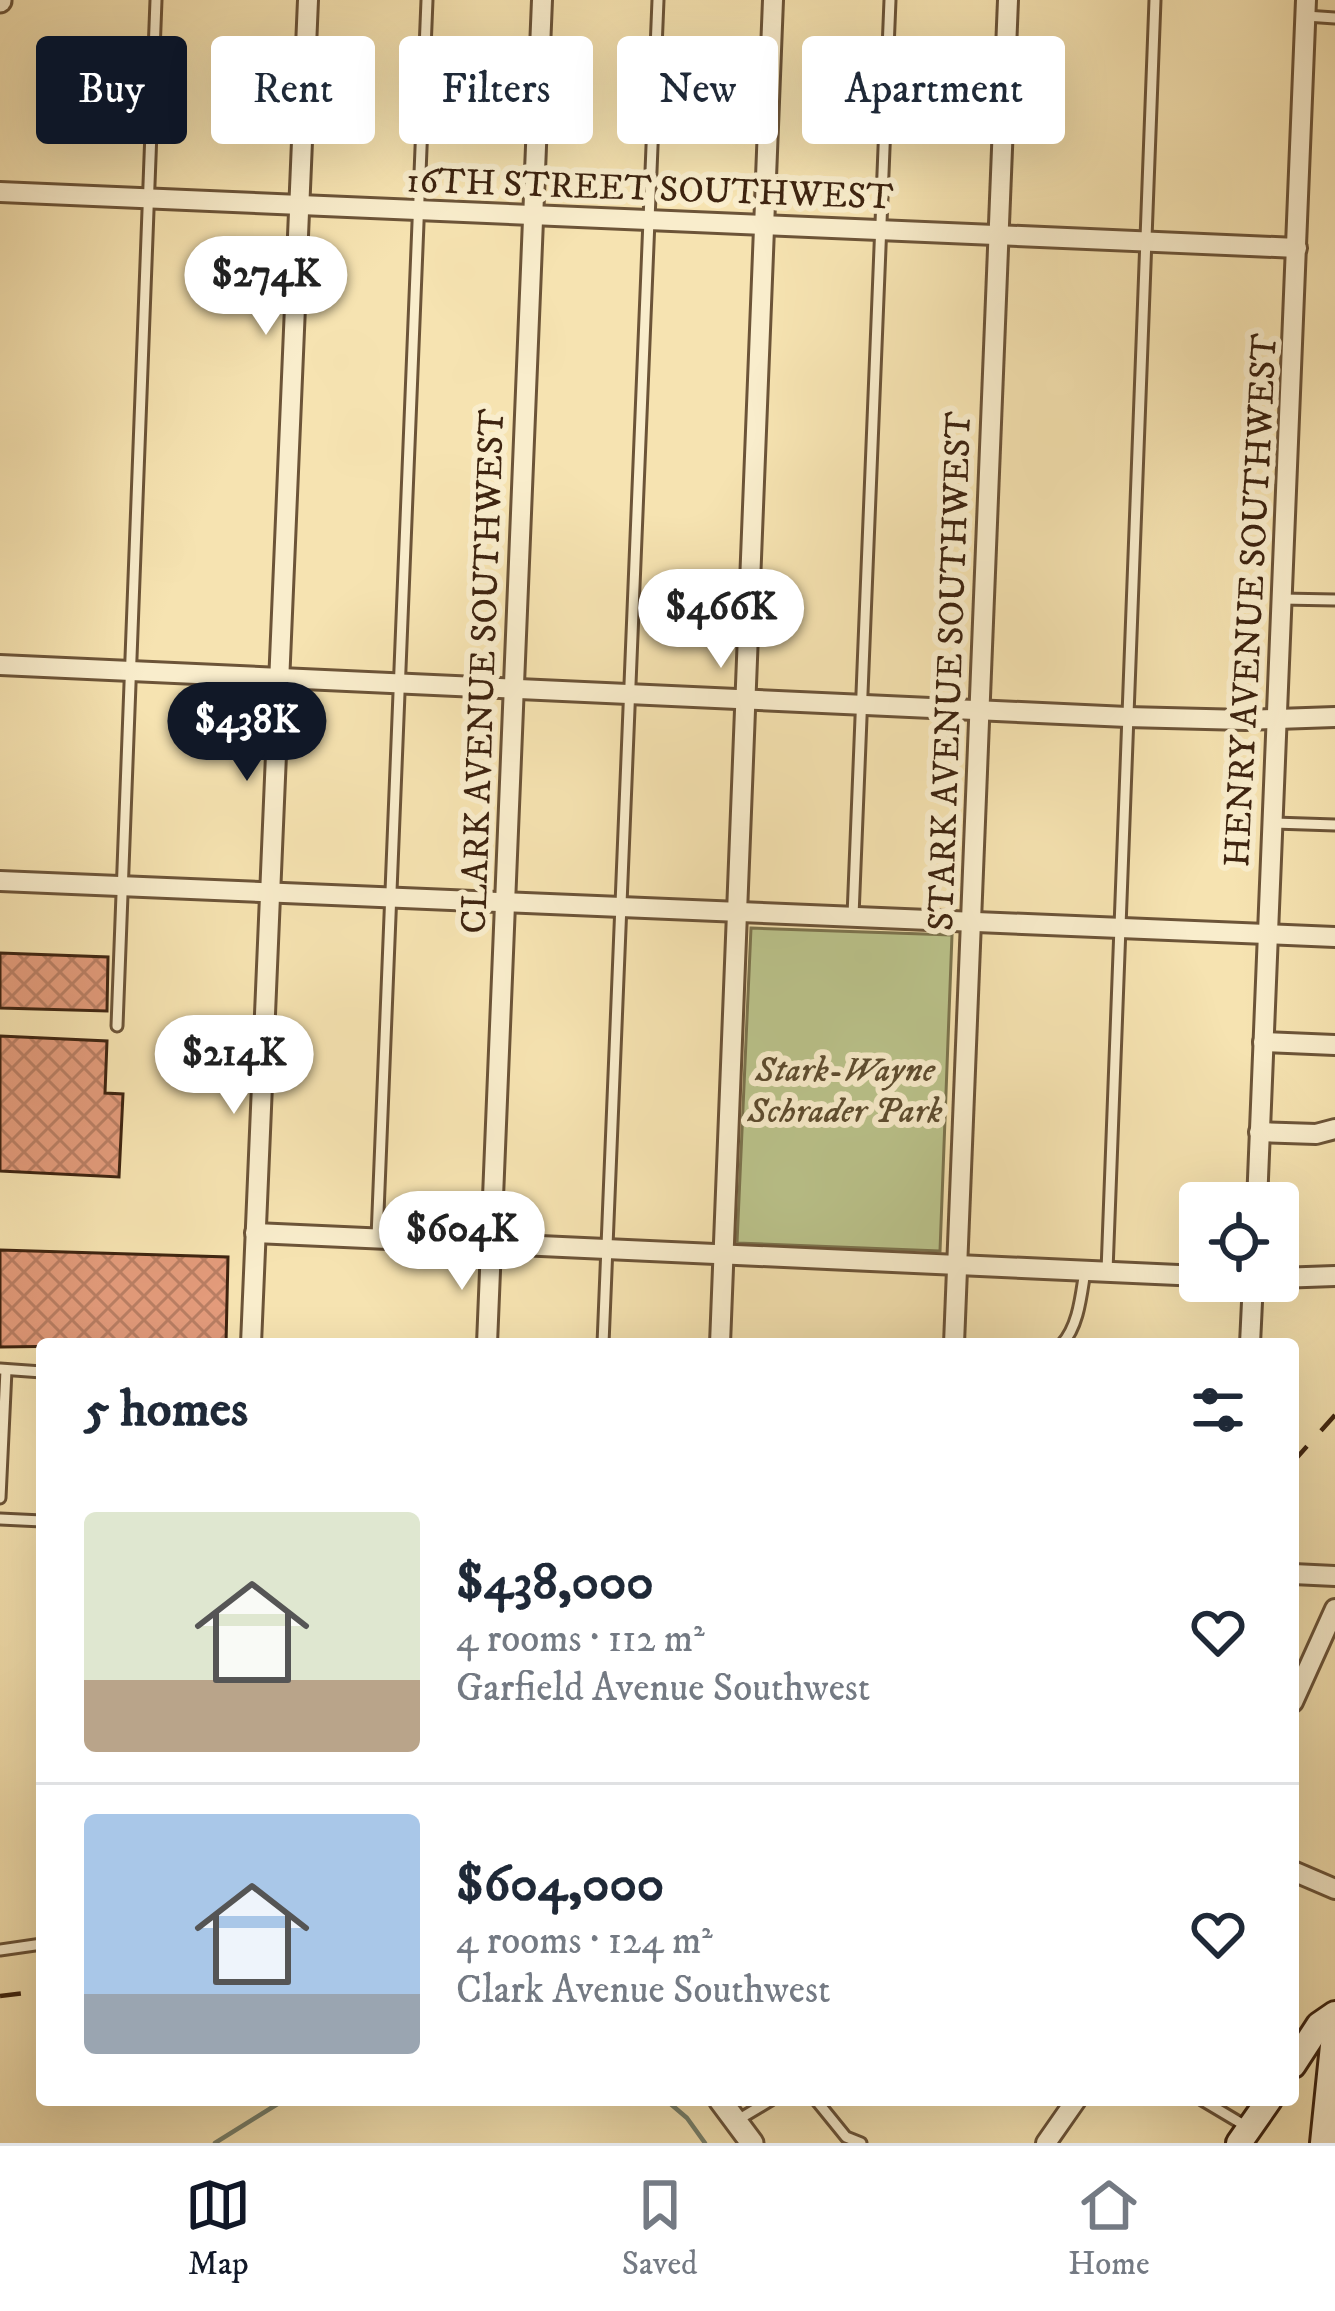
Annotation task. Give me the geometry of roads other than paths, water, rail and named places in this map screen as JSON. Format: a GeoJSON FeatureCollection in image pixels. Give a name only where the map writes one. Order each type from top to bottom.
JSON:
{"type":"FeatureCollection","features":[{"type":"Feature","properties":{"kind":"main road"},"geometry":{"type":"LineString","coordinates":[[1299,2055],[1315,2030],[1335,2014]]}},
{"type":"Feature","properties":{"kind":"main road"},"geometry":{"type":"LineString","coordinates":[[1323,2143],[1335,2026]]}},
{"type":"Feature","properties":{"kind":"main road"},"geometry":{"type":"LineString","coordinates":[[1244,2136],[1265,2106]]}},
{"type":"Feature","properties":{"kind":"street"},"geometry":{"type":"LineString","coordinates":[[251,1338],[308,0]]}},
{"type":"Feature","properties":{"kind":"street","name":"CLARK AVENUE SOUTHWEST"},"geometry":{"type":"LineString","coordinates":[[487,1338],[542,0]]}},
{"type":"Feature","properties":{"kind":"street"},"geometry":{"type":"LineString","coordinates":[[720,1338],[773,0]]}},
{"type":"Feature","properties":{"kind":"street","name":"STARK AVENUE SOUTHWEST"},"geometry":{"type":"LineString","coordinates":[[954,1338],[1009,0]]}},
{"type":"Feature","properties":{"kind":"street","name":"HENRY AVENUE SOUTHWEST"},"geometry":{"type":"LineString","coordinates":[[1257,1182],[1306,8]]}},
{"type":"Feature","properties":{"kind":"street","name":"16TH STREET SOUTHWEST"},"geometry":{"type":"LineString","coordinates":[[0,192],[1297,248]]}},
{"type":"Feature","properties":{"kind":"street"},"geometry":{"type":"LineString","coordinates":[[0,665],[1127,717],[1335,717]]}},
{"type":"Feature","properties":{"kind":"street"},"geometry":{"type":"LineString","coordinates":[[0,881],[1335,937]]}},
{"type":"Feature","properties":{"kind":"street"},"geometry":{"type":"LineString","coordinates":[[1263,1042],[1335,1045]]}},
{"type":"Feature","properties":{"kind":"street"},"geometry":{"type":"LineString","coordinates":[[1259,1132],[1326,1131]]}},
{"type":"Feature","properties":{"kind":"street"},"geometry":{"type":"LineString","coordinates":[[256,1233],[1179,1275]]}},
{"type":"Feature","properties":{"kind":"street"},"geometry":{"type":"LineString","coordinates":[[1299,1277],[1335,1276]]}},
{"type":"Feature","properties":{"kind":"street"},"geometry":{"type":"LineString","coordinates":[[1250,1338],[1252,1302]]}},
{"type":"Feature","properties":{"kind":"street"},"geometry":{"type":"LineString","coordinates":[[1299,1574],[1335,1576]]}},
{"type":"Feature","properties":{"kind":"street"},"geometry":{"type":"LineString","coordinates":[[1299,1689],[1335,1609]]}},
{"type":"Feature","properties":{"kind":"street"},"geometry":{"type":"LineString","coordinates":[[1299,1874],[1335,1889]]}},
{"type":"Feature","properties":{"kind":"street"},"geometry":{"type":"LineString","coordinates":[[725,2106],[752,2143]]}},
{"type":"Feature","properties":{"kind":"street"},"geometry":{"type":"LineString","coordinates":[[1054,2140],[1073,2106]]}},
{"type":"Feature","properties":{"kind":"lane"},"geometry":{"type":"LineString","coordinates":[[117,1026],[156,0]]}},
{"type":"Feature","properties":{"kind":"lane"},"geometry":{"type":"LineString","coordinates":[[376,1238],[428,0]]}},
{"type":"Feature","properties":{"kind":"lane"},"geometry":{"type":"LineString","coordinates":[[603,1338],[658,0]]}},
{"type":"Feature","properties":{"kind":"lane"},"geometry":{"type":"LineString","coordinates":[[853,916],[890,0]]}},
{"type":"Feature","properties":{"kind":"lane"},"geometry":{"type":"LineString","coordinates":[[1107,1271],[1155,0]]}},
{"type":"Feature","properties":{"kind":"lane"},"geometry":{"type":"LineString","coordinates":[[1306,8],[1335,18]]}},
{"type":"Feature","properties":{"kind":"lane"},"geometry":{"type":"LineString","coordinates":[[1282,599],[1335,601]]}},
{"type":"Feature","properties":{"kind":"lane"},"geometry":{"type":"LineString","coordinates":[[1272,823],[1335,825]]}},
{"type":"Feature","properties":{"kind":"lane"},"geometry":{"type":"LineString","coordinates":[[1069,1338],[1085,1270]]}},
{"type":"Feature","properties":{"kind":"lane"},"geometry":{"type":"LineString","coordinates":[[0,1498],[3,1369],[36,1372]]}},
{"type":"Feature","properties":{"kind":"lane"},"geometry":{"type":"LineString","coordinates":[[0,1519],[36,1521]]}},
{"type":"Feature","properties":{"kind":"lane"},"geometry":{"type":"LineString","coordinates":[[0,1950],[36,1945]]}},
{"type":"Feature","properties":{"kind":"lane"},"geometry":{"type":"LineString","coordinates":[[736,2121],[761,2106]]}},
{"type":"Feature","properties":{"kind":"lane"},"geometry":{"type":"LineString","coordinates":[[820,2106],[848,2140],[861,2143]]}},
{"type":"Feature","properties":{"kind":"lane"},"geometry":{"type":"LineString","coordinates":[[1209,2106],[1244,2136]]}},
{"type":"Feature","properties":{"kind":"waterway"},"geometry":{"type":"LineString","coordinates":[[215,2143],[274,2106]]}},
{"type":"Feature","properties":{"kind":"waterway"},"geometry":{"type":"LineString","coordinates":[[673,2106],[705,2143]]}},
{"type":"Feature","properties":{"kind":"railway"},"geometry":{"type":"LineString","coordinates":[[1299,1455],[1335,1415]]}},
{"type":"Feature","properties":{"kind":"railway"},"geometry":{"type":"LineString","coordinates":[[0,1996],[36,1992]]}},
{"type":"Feature","properties":{"kind":"park label","name":"Stark-Wayne Schrader Park"},"geometry":{"type":"Point","coordinates":[845,1088]}}]}
